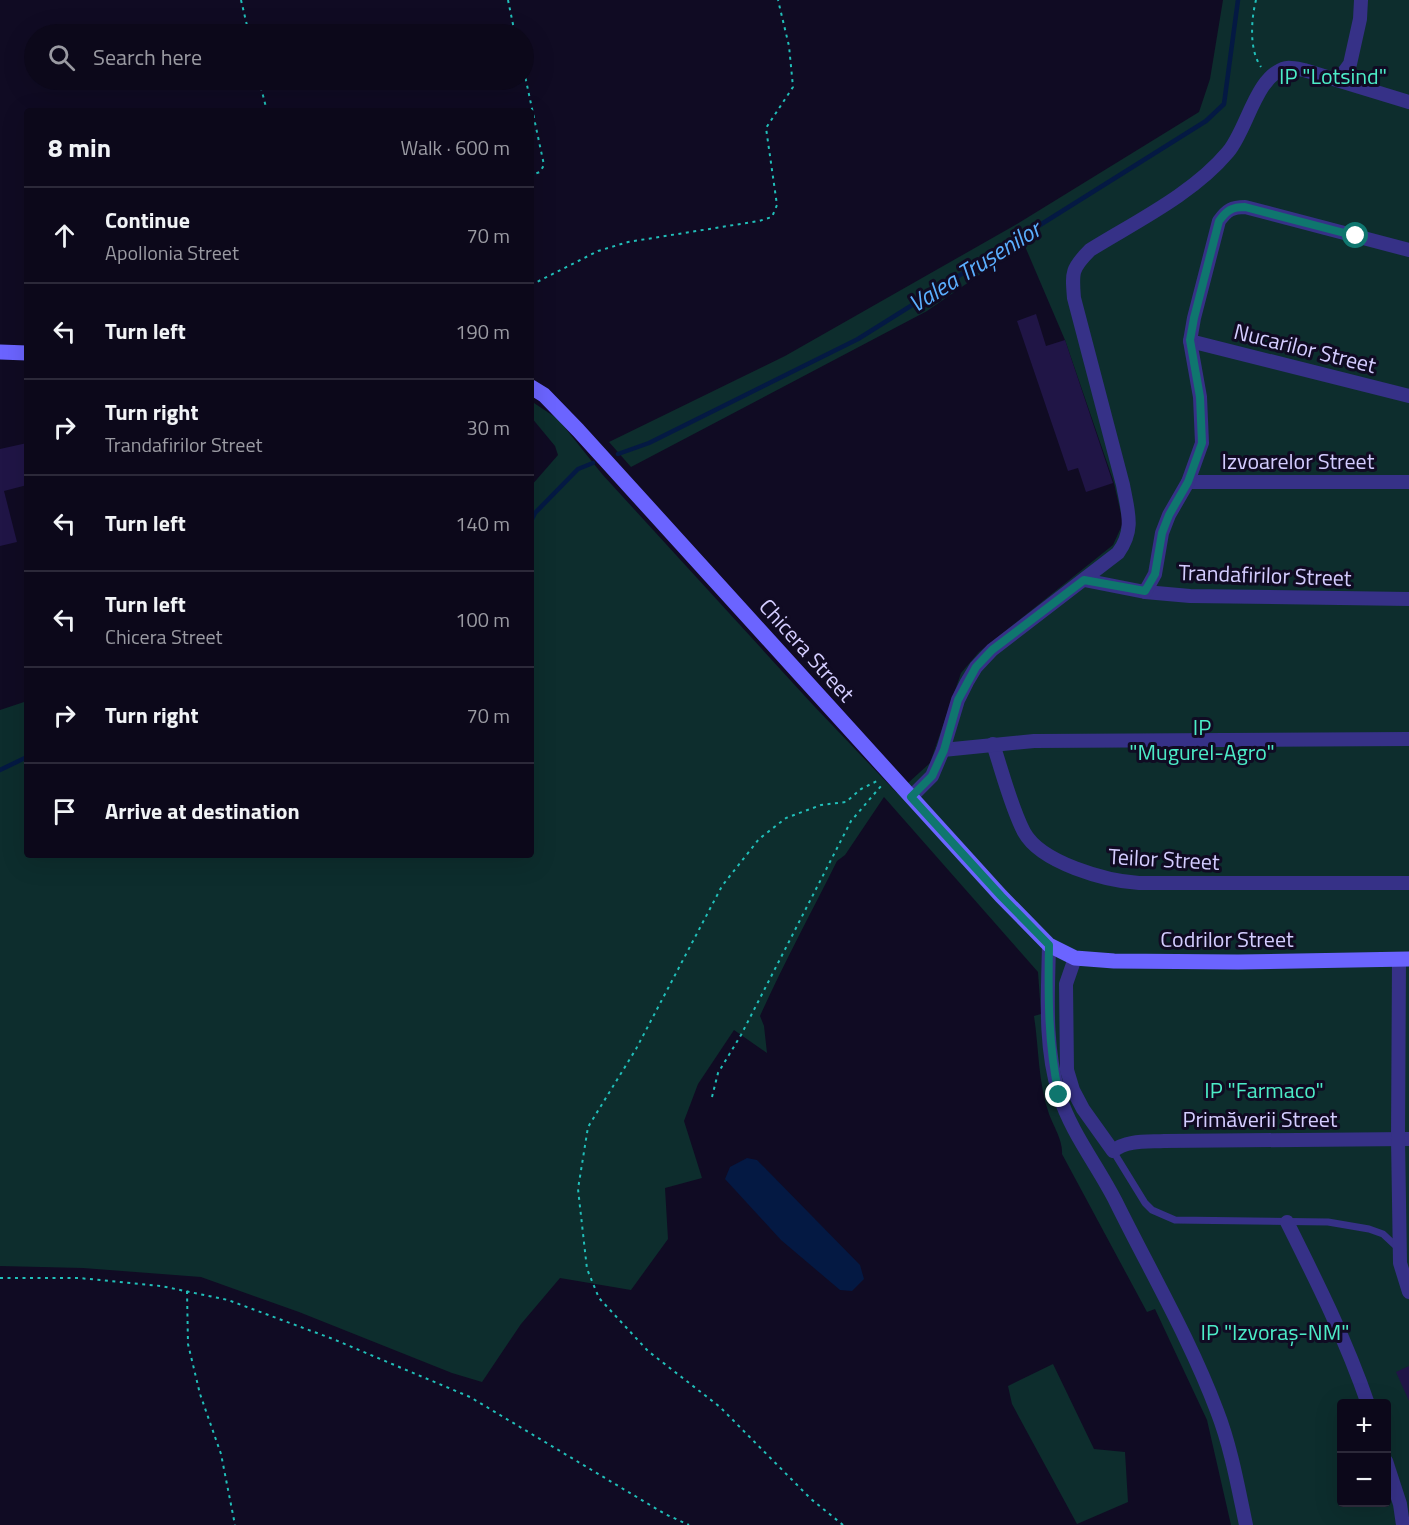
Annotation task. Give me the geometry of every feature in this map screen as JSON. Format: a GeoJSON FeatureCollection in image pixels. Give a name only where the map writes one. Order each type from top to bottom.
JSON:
{"type":"FeatureCollection","features":[{"type":"Feature","properties":{"kind":"street"},"geometry":{"type":"LineString","coordinates":[[1339,79],[1350,64],[1360,19],[1360,0]]}},
{"type":"Feature","properties":{"kind":"street"},"geometry":{"type":"LineString","coordinates":[[911,797],[932,776],[944,750],[958,700],[976,667],[992,650],[1118,553],[1130,532],[1123,485],[1074,298],[1072,274],[1079,261],[1090,250],[1197,182],[1229,151],[1268,78],[1286,68],[1339,79],[1409,102]]}},
{"type":"Feature","properties":{"kind":"street"},"geometry":{"type":"LineString","coordinates":[[1145,591],[1155,574],[1162,533],[1169,515],[1188,482],[1202,443],[1200,397],[1190,340],[1219,221],[1228,210],[1245,207],[1409,250]]}},
{"type":"Feature","properties":{"kind":"street","name":"Nucarilor Street"},"geometry":{"type":"LineString","coordinates":[[1190,340],[1409,396]]}},
{"type":"Feature","properties":{"kind":"street"},"geometry":{"type":"LineString","coordinates":[[0,352],[24,353]]}},
{"type":"Feature","properties":{"kind":"street","name":"Chicera Street"},"geometry":{"type":"LineString","coordinates":[[534,389],[544,395],[578,430],[1001,896],[1049,945]]}},
{"type":"Feature","properties":{"kind":"street","name":"Izvoarelor Street"},"geometry":{"type":"LineString","coordinates":[[1188,482],[1409,482]]}},
{"type":"Feature","properties":{"kind":"street","name":"Trandafirilor Street"},"geometry":{"type":"LineString","coordinates":[[1084,580],[1190,596],[1409,599]]}},
{"type":"Feature","properties":{"kind":"street"},"geometry":{"type":"LineString","coordinates":[[944,750],[1034,741],[1122,739],[1409,740]]}},
{"type":"Feature","properties":{"kind":"street","name":"Teilor Street"},"geometry":{"type":"LineString","coordinates":[[993,744],[1025,834],[1038,848],[1054,858],[1096,876],[1117,882],[1139,883],[1409,883]]}},
{"type":"Feature","properties":{"kind":"street"},"geometry":{"type":"LineString","coordinates":[[1049,945],[1047,1010],[1052,1065],[1059,1095],[1073,1126],[1111,1192],[1189,1348],[1218,1412],[1246,1525]]}},
{"type":"Feature","properties":{"kind":"street","name":"Codrilor Street"},"geometry":{"type":"LineString","coordinates":[[1049,945],[1075,958],[1114,961],[1238,963],[1404,959]]}},
{"type":"Feature","properties":{"kind":"street"},"geometry":{"type":"LineString","coordinates":[[1075,958],[1066,984],[1067,1070],[1083,1109],[1113,1150]]}},
{"type":"Feature","properties":{"kind":"street"},"geometry":{"type":"LineString","coordinates":[[1404,959],[1400,1263],[1409,1292]]}},
{"type":"Feature","properties":{"kind":"street","name":"Primăverii Street"},"geometry":{"type":"LineString","coordinates":[[1113,1150],[1131,1143],[1164,1141],[1403,1139]]}},
{"type":"Feature","properties":{"kind":"street"},"geometry":{"type":"LineString","coordinates":[[1287,1222],[1334,1315],[1351,1354],[1366,1399]]}},
{"type":"Feature","properties":{"kind":"street"},"geometry":{"type":"LineString","coordinates":[[1391,1476],[1400,1504],[1403,1525]]}},
{"type":"Feature","properties":{"kind":"lane"},"geometry":{"type":"LineString","coordinates":[[1113,1150],[1145,1203],[1152,1210],[1164,1216],[1185,1220],[1328,1222],[1369,1228],[1383,1234],[1400,1250]]}},
{"type":"Feature","properties":{"kind":"path"},"geometry":{"type":"LineString","coordinates":[[241,0],[247,24]]}},
{"type":"Feature","properties":{"kind":"path"},"geometry":{"type":"LineString","coordinates":[[508,0],[513,24]]}},
{"type":"Feature","properties":{"kind":"path"},"geometry":{"type":"LineString","coordinates":[[534,283],[598,251],[628,242],[772,218],[777,205],[766,128],[793,87],[789,46],[778,0]]}},
{"type":"Feature","properties":{"kind":"path"},"geometry":{"type":"LineString","coordinates":[[1256,0],[1252,31],[1256,60],[1268,78]]}},
{"type":"Feature","properties":{"kind":"path"},"geometry":{"type":"LineString","coordinates":[[262,90],[266,108]]}},
{"type":"Feature","properties":{"kind":"path"},"geometry":{"type":"LineString","coordinates":[[528,90],[532,108]]}},
{"type":"Feature","properties":{"kind":"path"},"geometry":{"type":"LineString","coordinates":[[534,118],[544,165],[540,172],[534,174]]}},
{"type":"Feature","properties":{"kind":"path"},"geometry":{"type":"LineString","coordinates":[[843,1525],[811,1499],[720,1407],[648,1351],[600,1298],[587,1269],[578,1188],[588,1127],[636,1049],[722,886],[759,839],[786,818],[821,805],[846,802],[861,789],[891,775]]}},
{"type":"Feature","properties":{"kind":"path"},"geometry":{"type":"LineString","coordinates":[[712,1097],[718,1073],[741,1035],[851,821],[891,775]]}},
{"type":"Feature","properties":{"kind":"path"},"geometry":{"type":"LineString","coordinates":[[0,1278],[79,1278],[161,1286],[228,1300],[333,1339],[470,1396],[665,1514],[689,1525]]}},
{"type":"Feature","properties":{"kind":"path"},"geometry":{"type":"LineString","coordinates":[[187,1292],[188,1344],[200,1394],[221,1454],[235,1525]]}},
{"type":"Feature","properties":{"kind":"green space"},"geometry":{"type":"Polygon","coordinates":[[[1223,0],[1409,0],[1409,1525],[1231,1525],[1207,1420],[1155,1309],[1147,1312],[1062,1154],[1060,1139],[1045,1102],[1041,1078],[1034,1016],[1041,1014],[1038,972],[884,797],[845,855],[837,861],[760,1016],[764,1026],[767,1053],[734,1030],[698,1084],[684,1121],[702,1178],[665,1188],[668,1239],[631,1290],[560,1278],[521,1324],[482,1382],[452,1373],[299,1312],[201,1277],[83,1268],[0,1266],[0,710],[24,702],[24,858],[534,858],[534,483],[558,455],[555,446],[534,421],[534,403],[558,419],[602,474],[813,705],[897,793],[930,763],[961,673],[979,652],[1113,545],[1123,523],[1114,483],[1065,340],[1024,244],[927,311],[631,467],[609,442],[785,356],[1017,224],[1199,112],[1210,79],[1223,0]]]}},
{"type":"Feature","properties":{"kind":"green space"},"geometry":{"type":"Polygon","coordinates":[[[1053,1364],[1094,1449],[1125,1452],[1128,1502],[1077,1524],[1012,1404],[1008,1386],[1053,1364]]]}},
{"type":"Feature","properties":{"kind":"water"},"geometry":{"type":"Polygon","coordinates":[[[747,1158],[757,1160],[860,1265],[864,1279],[852,1291],[840,1290],[781,1240],[725,1179],[730,1167],[747,1158]]]}},
{"type":"Feature","properties":{"kind":"building"},"geometry":{"type":"Polygon","coordinates":[[[1036,314],[1046,346],[1065,340],[1113,483],[1086,492],[1078,468],[1068,471],[1017,321],[1036,314]]]}},
{"type":"Feature","properties":{"kind":"building"},"geometry":{"type":"Polygon","coordinates":[[[24,444],[24,486],[4,491],[17,542],[0,546],[0,449],[24,444]]]}},
{"type":"Feature","properties":{"kind":"building"},"geometry":{"type":"Polygon","coordinates":[[[1409,1366],[1409,1401],[1396,1372],[1409,1366]]]}},
{"type":"Feature","properties":{"kind":"waterway","name":"Valea Trușenilor"},"geometry":{"type":"LineString","coordinates":[[618,454],[649,443],[858,339],[1206,121],[1224,104],[1238,0]]}},
{"type":"Feature","properties":{"kind":"waterway","name":"Valea Trușenilor"},"geometry":{"type":"LineString","coordinates":[[534,515],[578,469],[593,463]]}},
{"type":"Feature","properties":{"kind":"waterway","name":"Valea Trușenilor"},"geometry":{"type":"LineString","coordinates":[[0,770],[24,758]]}},
{"type":"Feature","properties":{"kind":"route"},"geometry":{"type":"LineString","coordinates":[[1059,1095],[1052,1065],[1047,1010],[1049,945],[911,797],[932,776],[944,750],[958,700],[976,667],[992,650],[1084,580],[1145,591],[1155,574],[1162,533],[1169,515],[1188,482],[1202,443],[1200,397],[1190,340],[1219,221],[1224,214],[1235,207],[1245,207],[1356,236]]}},
{"type":"Feature","properties":{"kind":"park label","name":"IP \"Lotsind\""},"geometry":{"type":"Point","coordinates":[1333,76]}},
{"type":"Feature","properties":{"kind":"park label","name":"IP \"Mugurel-Agro\""},"geometry":{"type":"Point","coordinates":[1202,740]}},
{"type":"Feature","properties":{"kind":"park label","name":"IP \"Farmaco\""},"geometry":{"type":"Point","coordinates":[1264,1090]}},
{"type":"Feature","properties":{"kind":"park label","name":"IP \"Izvoraș-NM\""},"geometry":{"type":"Point","coordinates":[1275,1332]}}]}
